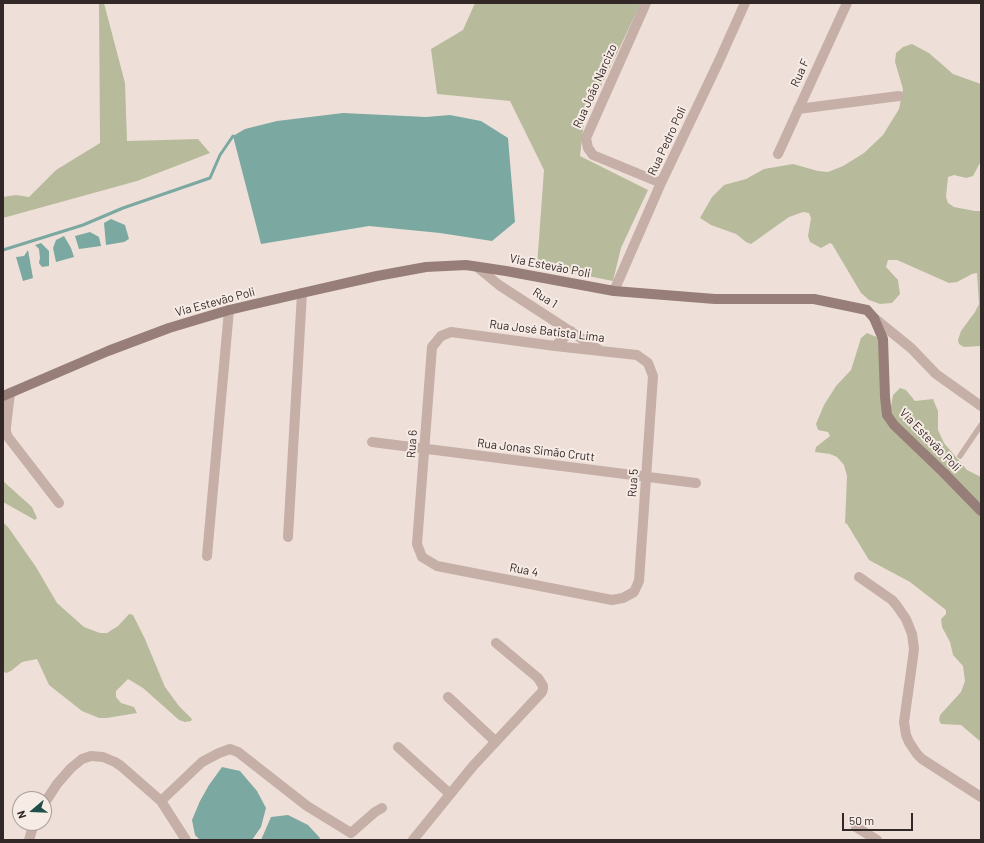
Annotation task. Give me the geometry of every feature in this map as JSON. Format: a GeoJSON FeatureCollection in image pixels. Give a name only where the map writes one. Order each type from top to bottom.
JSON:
{"type":"FeatureCollection","features":[{"type":"Feature","properties":{"kind":"main road","name":"Via Estevão Poli"},"geometry":{"type":"LineString","coordinates":[[7,395],[108,351],[169,328],[229,310],[302,292],[426,267],[466,265],[614,291],[715,299],[814,298],[867,310],[874,318],[883,338],[887,415],[894,425],[981,511]]}},
{"type":"Feature","properties":{"kind":"street","name":"Rua João Narcizo"},"geometry":{"type":"LineString","coordinates":[[646,3],[586,138],[588,148],[593,155],[661,183]]}},
{"type":"Feature","properties":{"kind":"street","name":"Rua Pedro Poli"},"geometry":{"type":"LineString","coordinates":[[614,291],[661,183],[720,61],[745,3]]}},
{"type":"Feature","properties":{"kind":"street","name":"Rua F"},"geometry":{"type":"LineString","coordinates":[[778,154],[846,3]]}},
{"type":"Feature","properties":{"kind":"street"},"geometry":{"type":"LineString","coordinates":[[798,109],[900,96]]}},
{"type":"Feature","properties":{"kind":"street","name":"Rua 1"},"geometry":{"type":"LineString","coordinates":[[477,267],[499,284],[601,350]]}},
{"type":"Feature","properties":{"kind":"street"},"geometry":{"type":"LineString","coordinates":[[288,537],[302,292]]}},
{"type":"Feature","properties":{"kind":"street"},"geometry":{"type":"LineString","coordinates":[[208,556],[229,310]]}},
{"type":"Feature","properties":{"kind":"street"},"geometry":{"type":"LineString","coordinates":[[874,318],[911,348],[936,374],[981,406]]}},
{"type":"Feature","properties":{"kind":"street"},"geometry":{"type":"LineString","coordinates":[[555,346],[571,330]]}},
{"type":"Feature","properties":{"kind":"street","name":"Rua José Batista Lima"},"geometry":{"type":"LineString","coordinates":[[441,336],[451,332],[555,346],[601,350],[637,355],[648,363]]}},
{"type":"Feature","properties":{"kind":"street","name":"Rua 6"},"geometry":{"type":"LineString","coordinates":[[422,557],[417,544],[432,347],[441,336]]}},
{"type":"Feature","properties":{"kind":"street","name":"Rua 5"},"geometry":{"type":"LineString","coordinates":[[624,598],[634,592],[639,581],[653,376],[648,363]]}},
{"type":"Feature","properties":{"kind":"street"},"geometry":{"type":"LineString","coordinates":[[7,395],[6,426],[8,437],[59,503]]}},
{"type":"Feature","properties":{"kind":"street","name":"Rua Jonas Simão Crutt"},"geometry":{"type":"LineString","coordinates":[[372,442],[696,483]]}},
{"type":"Feature","properties":{"kind":"street","name":"Rua 4"},"geometry":{"type":"LineString","coordinates":[[422,557],[437,566],[612,600],[624,598]]}},
{"type":"Feature","properties":{"kind":"street"},"geometry":{"type":"LineString","coordinates":[[859,577],[892,600],[906,619],[912,634],[914,649],[904,722],[906,735],[909,742],[922,759],[981,796]]}},
{"type":"Feature","properties":{"kind":"street"},"geometry":{"type":"LineString","coordinates":[[413,840],[473,766],[542,692],[543,689],[541,681],[496,643]]}},
{"type":"Feature","properties":{"kind":"street"},"geometry":{"type":"LineString","coordinates":[[448,697],[495,741]]}},
{"type":"Feature","properties":{"kind":"street"},"geometry":{"type":"LineString","coordinates":[[398,747],[450,794]]}},
{"type":"Feature","properties":{"kind":"street"},"geometry":{"type":"LineString","coordinates":[[161,801],[202,762],[230,749],[238,752],[306,806],[350,836],[375,812],[382,808]]}},
{"type":"Feature","properties":{"kind":"street"},"geometry":{"type":"LineString","coordinates":[[52,792],[74,764],[91,756],[99,756],[109,759],[121,766],[161,801],[186,840]]}},
{"type":"Feature","properties":{"kind":"street"},"geometry":{"type":"LineString","coordinates":[[856,827],[877,840]]}},
{"type":"Feature","properties":{"kind":"lane"},"geometry":{"type":"LineString","coordinates":[[960,456],[981,425]]}},
{"type":"Feature","properties":{"kind":"green space"},"geometry":{"type":"Polygon","coordinates":[[[99,3],[104,3],[125,83],[127,141],[198,139],[210,153],[137,181],[3,218],[3,197],[16,195],[29,197],[56,170],[100,143],[99,3]]]}},
{"type":"Feature","properties":{"kind":"green space"},"geometry":{"type":"Polygon","coordinates":[[[475,3],[641,3],[584,122],[580,156],[648,190],[621,248],[613,281],[537,266],[544,170],[510,101],[437,94],[431,49],[463,30],[475,3]]]}},
{"type":"Feature","properties":{"kind":"green space"},"geometry":{"type":"Polygon","coordinates":[[[912,44],[929,53],[953,74],[981,84],[981,161],[973,176],[966,178],[954,175],[948,177],[946,197],[948,203],[954,207],[981,211],[981,346],[964,347],[959,344],[958,340],[961,331],[979,304],[977,273],[957,282],[949,283],[897,260],[888,260],[886,267],[898,280],[900,294],[892,303],[880,304],[869,300],[861,293],[832,244],[830,243],[821,248],[810,242],[808,236],[811,218],[809,213],[803,212],[789,217],[751,244],[736,234],[711,225],[700,218],[712,197],[724,185],[746,179],[764,169],[793,164],[818,171],[828,172],[843,166],[864,153],[883,135],[899,109],[903,89],[895,62],[896,53],[903,47],[912,44]]]}},
{"type":"Feature","properties":{"kind":"green space"},"geometry":{"type":"Polygon","coordinates":[[[867,333],[879,338],[890,412],[893,395],[900,388],[906,390],[915,401],[933,399],[938,411],[938,430],[944,443],[967,470],[981,477],[981,742],[961,725],[941,724],[939,720],[940,715],[961,692],[965,681],[963,666],[953,655],[950,642],[942,627],[941,619],[946,614],[946,610],[910,582],[869,560],[845,523],[847,476],[844,465],[837,457],[830,454],[815,452],[816,447],[830,436],[828,432],[818,430],[816,424],[824,405],[836,386],[851,370],[861,338],[867,333]]]}},
{"type":"Feature","properties":{"kind":"green space"},"geometry":{"type":"Polygon","coordinates":[[[3,481],[32,507],[37,518],[35,520],[3,502],[3,481]]]}},
{"type":"Feature","properties":{"kind":"green space"},"geometry":{"type":"Polygon","coordinates":[[[3,522],[36,567],[57,603],[84,627],[100,633],[107,633],[118,626],[129,614],[133,615],[145,639],[165,687],[179,706],[192,719],[191,721],[185,722],[179,720],[143,688],[128,679],[116,691],[116,697],[121,703],[134,707],[137,713],[99,718],[82,711],[49,685],[37,659],[22,662],[6,673],[3,671],[3,522]]]}},
{"type":"Feature","properties":{"kind":"water"},"geometry":{"type":"Polygon","coordinates":[[[343,113],[426,117],[450,115],[481,121],[508,138],[515,222],[492,241],[440,233],[369,226],[261,244],[233,136],[245,129],[277,121],[343,113]]]}},
{"type":"Feature","properties":{"kind":"water"},"geometry":{"type":"Polygon","coordinates":[[[111,219],[125,225],[129,239],[124,242],[106,245],[104,223],[111,219]]]}},
{"type":"Feature","properties":{"kind":"water"},"geometry":{"type":"Polygon","coordinates":[[[90,232],[99,237],[101,246],[79,249],[75,236],[90,232]]]}},
{"type":"Feature","properties":{"kind":"water"},"geometry":{"type":"Polygon","coordinates":[[[64,236],[74,257],[56,262],[53,248],[56,240],[64,236]]]}},
{"type":"Feature","properties":{"kind":"water"},"geometry":{"type":"Polygon","coordinates":[[[41,243],[49,251],[49,266],[42,267],[39,263],[39,249],[35,245],[41,243]]]}},
{"type":"Feature","properties":{"kind":"water"},"geometry":{"type":"Polygon","coordinates":[[[28,250],[33,278],[23,281],[16,257],[24,256],[28,250]]]}},
{"type":"Feature","properties":{"kind":"water"},"geometry":{"type":"Polygon","coordinates":[[[222,767],[240,771],[257,791],[266,808],[261,827],[252,840],[200,840],[195,835],[192,820],[209,785],[222,767]]]}},
{"type":"Feature","properties":{"kind":"water"},"geometry":{"type":"Polygon","coordinates":[[[288,815],[308,825],[320,838],[319,840],[261,840],[271,817],[288,815]]]}},
{"type":"Feature","properties":{"kind":"waterway"},"geometry":{"type":"LineString","coordinates":[[3,250],[83,225],[123,208],[210,178],[220,155],[233,136]]}}]}
